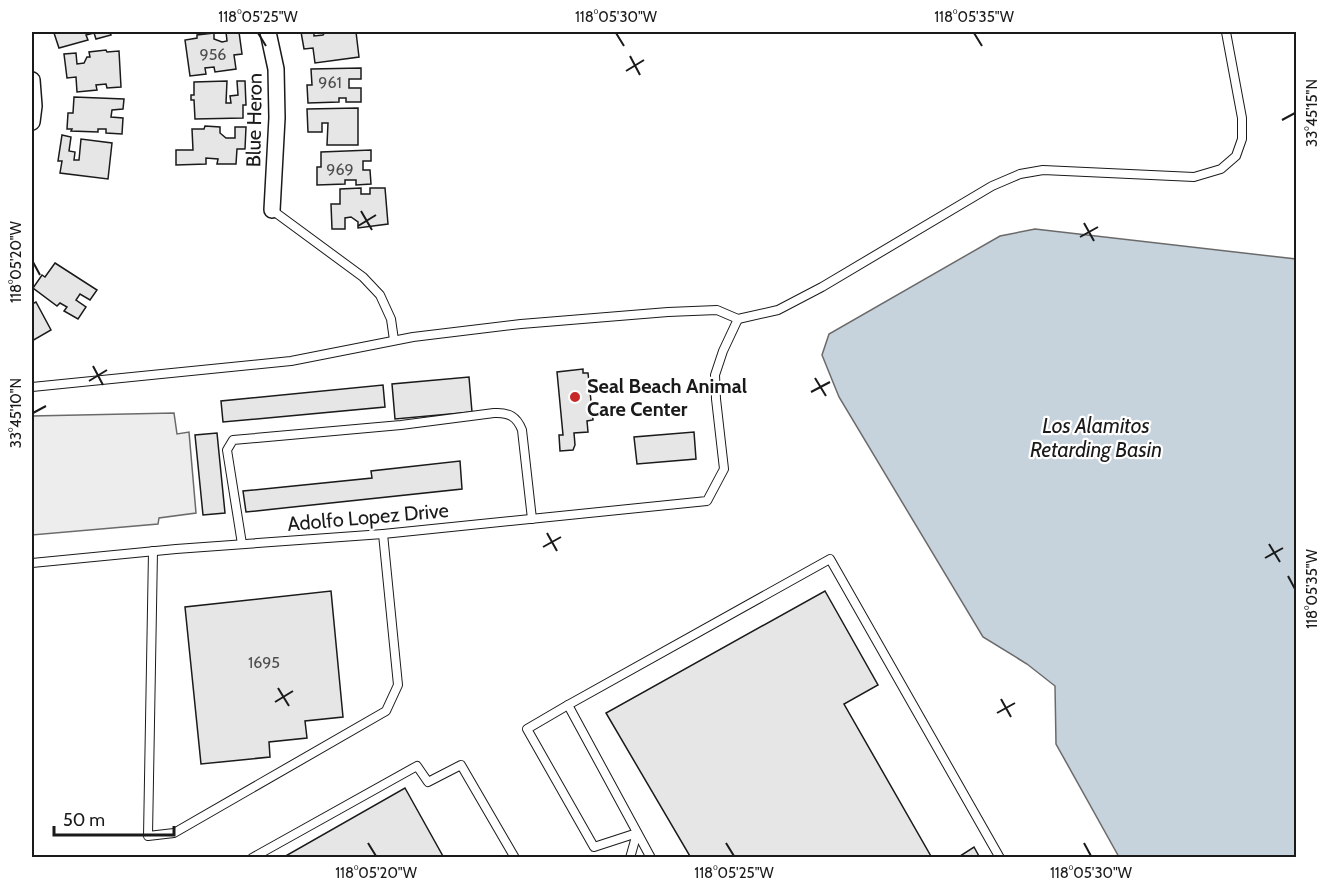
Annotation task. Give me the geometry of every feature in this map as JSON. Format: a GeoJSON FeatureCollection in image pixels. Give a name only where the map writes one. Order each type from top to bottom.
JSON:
{"type":"FeatureCollection","features":[{"type":"Feature","properties":{"kind":"street","name":"Blue Heron"},"geometry":{"type":"LineString","coordinates":[[268,32],[277,79],[272,210]]}},
{"type":"Feature","properties":{"kind":"street"},"geometry":{"type":"LineString","coordinates":[[32,80],[34,106],[32,122]]}},
{"type":"Feature","properties":{"kind":"lane"},"geometry":{"type":"LineString","coordinates":[[32,387],[291,361],[394,340],[521,324],[717,310],[738,319],[778,310],[831,282],[992,186],[1020,174],[1043,170],[1194,177],[1221,169],[1236,156],[1242,139],[1242,118],[1226,32]]}},
{"type":"Feature","properties":{"kind":"lane"},"geometry":{"type":"LineString","coordinates":[[272,210],[363,277],[380,295],[391,320],[394,340]]}},
{"type":"Feature","properties":{"kind":"lane","name":"Adolfo Lopez Drive"},"geometry":{"type":"LineString","coordinates":[[32,563],[153,551],[383,534],[707,501],[724,469],[715,375],[738,319]]}},
{"type":"Feature","properties":{"kind":"lane"},"geometry":{"type":"LineString","coordinates":[[242,544],[227,450],[233,440],[400,425],[506,412],[518,420],[524,436],[532,519]]}},
{"type":"Feature","properties":{"kind":"lane"},"geometry":{"type":"LineString","coordinates":[[153,551],[148,836],[174,833],[386,711],[398,685],[383,534]]}},
{"type":"Feature","properties":{"kind":"lane"},"geometry":{"type":"LineString","coordinates":[[637,833],[594,847],[527,729],[830,559],[1000,858]]}},
{"type":"Feature","properties":{"kind":"lane"},"geometry":{"type":"LineString","coordinates":[[568,705],[651,858]]}},
{"type":"Feature","properties":{"kind":"lane"},"geometry":{"type":"LineString","coordinates":[[252,858],[417,766],[428,783],[461,765],[515,858]]}},
{"type":"Feature","properties":{"kind":"lane"},"geometry":{"type":"LineString","coordinates":[[630,858],[637,833]]}},
{"type":"Feature","properties":{"kind":"shaded area"},"geometry":{"type":"Polygon","coordinates":[[[174,413],[177,434],[189,432],[196,513],[159,518],[158,524],[32,535],[32,416],[174,413]]]}},
{"type":"Feature","properties":{"kind":"water","name":"Los Alamitos Retarding Basin"},"geometry":{"type":"Polygon","coordinates":[[[1035,229],[1296,259],[1296,857],[1119,857],[1056,744],[1055,686],[1027,664],[983,637],[839,397],[822,355],[829,334],[1000,236],[1035,229]]]}},
{"type":"Feature","properties":{"kind":"building"},"geometry":{"type":"Polygon","coordinates":[[[110,32],[111,35],[96,39],[94,33],[86,35],[88,40],[59,48],[54,33],[110,32]]]}},
{"type":"Feature","properties":{"kind":"building"},"geometry":{"type":"Polygon","coordinates":[[[226,32],[239,32],[242,54],[234,55],[236,69],[215,72],[214,67],[205,68],[206,74],[190,76],[185,40],[197,38],[197,35],[214,33],[214,39],[222,42],[227,41],[226,32]]]}},
{"type":"Feature","properties":{"kind":"building"},"geometry":{"type":"Polygon","coordinates":[[[301,32],[314,32],[314,36],[323,35],[325,32],[356,32],[359,57],[315,63],[313,48],[304,49],[301,32]]]}},
{"type":"Feature","properties":{"kind":"building"},"geometry":{"type":"Polygon","coordinates":[[[106,50],[107,52],[119,51],[121,87],[107,88],[106,84],[96,85],[97,90],[77,92],[76,77],[67,78],[64,54],[76,53],[77,64],[84,63],[87,57],[90,57],[89,52],[106,50]]]}},
{"type":"Feature","properties":{"kind":"building"},"geometry":{"type":"Polygon","coordinates":[[[361,68],[361,79],[349,79],[349,88],[361,88],[361,102],[346,102],[346,98],[339,98],[339,102],[308,103],[307,85],[312,85],[311,69],[361,68]]]}},
{"type":"Feature","properties":{"kind":"building"},"geometry":{"type":"Polygon","coordinates":[[[227,81],[226,103],[231,103],[230,96],[238,95],[237,81],[245,81],[246,105],[243,105],[243,118],[195,119],[194,100],[191,100],[191,95],[194,95],[194,82],[227,81]]]}},
{"type":"Feature","properties":{"kind":"building"},"geometry":{"type":"Polygon","coordinates":[[[74,97],[124,99],[123,109],[112,110],[111,117],[123,118],[122,134],[106,133],[106,129],[98,129],[98,132],[67,129],[68,113],[73,113],[74,97]]]}},
{"type":"Feature","properties":{"kind":"building"},"geometry":{"type":"Polygon","coordinates":[[[358,108],[358,145],[327,145],[328,123],[322,123],[322,132],[308,132],[307,109],[358,108]]]}},
{"type":"Feature","properties":{"kind":"building"},"geometry":{"type":"Polygon","coordinates":[[[205,126],[220,127],[220,133],[226,138],[235,138],[235,127],[246,127],[245,149],[237,149],[236,164],[217,164],[218,159],[206,158],[206,164],[176,165],[176,150],[193,150],[192,129],[204,129],[205,126]]]}},
{"type":"Feature","properties":{"kind":"building"},"geometry":{"type":"Polygon","coordinates":[[[62,135],[71,137],[69,151],[75,152],[74,160],[79,160],[81,139],[112,143],[108,179],[60,173],[62,161],[58,161],[62,135]]]}},
{"type":"Feature","properties":{"kind":"building"},"geometry":{"type":"Polygon","coordinates":[[[371,150],[371,161],[363,161],[363,170],[370,170],[371,184],[356,185],[356,180],[345,180],[345,184],[317,185],[317,167],[321,167],[321,152],[371,150]]]}},
{"type":"Feature","properties":{"kind":"building"},"geometry":{"type":"Polygon","coordinates":[[[361,188],[361,194],[370,194],[370,188],[385,188],[388,224],[358,228],[358,222],[351,217],[345,218],[345,229],[332,229],[331,204],[340,204],[340,189],[361,188]]]}},
{"type":"Feature","properties":{"kind":"building"},"geometry":{"type":"Polygon","coordinates":[[[55,263],[97,290],[90,300],[80,294],[76,300],[86,307],[78,319],[64,311],[67,307],[60,303],[57,306],[33,288],[42,275],[45,277],[55,263]]]}},
{"type":"Feature","properties":{"kind":"building"},"geometry":{"type":"Polygon","coordinates":[[[36,302],[51,330],[32,341],[32,304],[36,302]]]}},
{"type":"Feature","properties":{"kind":"building","name":"Seal Beach Animal Care Center"},"geometry":{"type":"Polygon","coordinates":[[[583,369],[583,373],[588,373],[593,420],[587,421],[588,432],[574,433],[573,450],[560,451],[559,435],[563,435],[557,372],[583,369]]]}},
{"type":"Feature","properties":{"kind":"building"},"geometry":{"type":"Polygon","coordinates":[[[469,377],[472,412],[395,419],[392,384],[469,377]]]}},
{"type":"Feature","properties":{"kind":"building"},"geometry":{"type":"Polygon","coordinates":[[[383,385],[385,407],[223,422],[221,401],[383,385]]]}},
{"type":"Feature","properties":{"kind":"building","name":"Seal Beach Animal Care Center"},"geometry":{"type":"Polygon","coordinates":[[[694,432],[696,459],[637,464],[634,437],[694,432]]]}},
{"type":"Feature","properties":{"kind":"building"},"geometry":{"type":"Polygon","coordinates":[[[217,433],[225,513],[203,515],[195,435],[217,433]]]}},
{"type":"Feature","properties":{"kind":"building"},"geometry":{"type":"Polygon","coordinates":[[[460,461],[462,489],[246,512],[243,491],[372,478],[371,471],[460,461]]]}},
{"type":"Feature","properties":{"kind":"building"},"geometry":{"type":"Polygon","coordinates":[[[331,591],[343,717],[305,721],[307,738],[269,742],[270,757],[201,764],[185,607],[331,591]]]}},
{"type":"Feature","properties":{"kind":"building"},"geometry":{"type":"Polygon","coordinates":[[[825,591],[878,685],[844,704],[932,858],[691,858],[606,713],[825,591]]]}},
{"type":"Feature","properties":{"kind":"building"},"geometry":{"type":"Polygon","coordinates":[[[405,788],[444,858],[282,858],[405,788]]]}},
{"type":"Feature","properties":{"kind":"building"},"geometry":{"type":"Polygon","coordinates":[[[974,847],[980,858],[957,858],[974,847]]]}},
{"type":"Feature","properties":{"kind":"place","name":"Seal Beach Animal Care Center"},"geometry":{"type":"Point","coordinates":[575,397]}}]}
